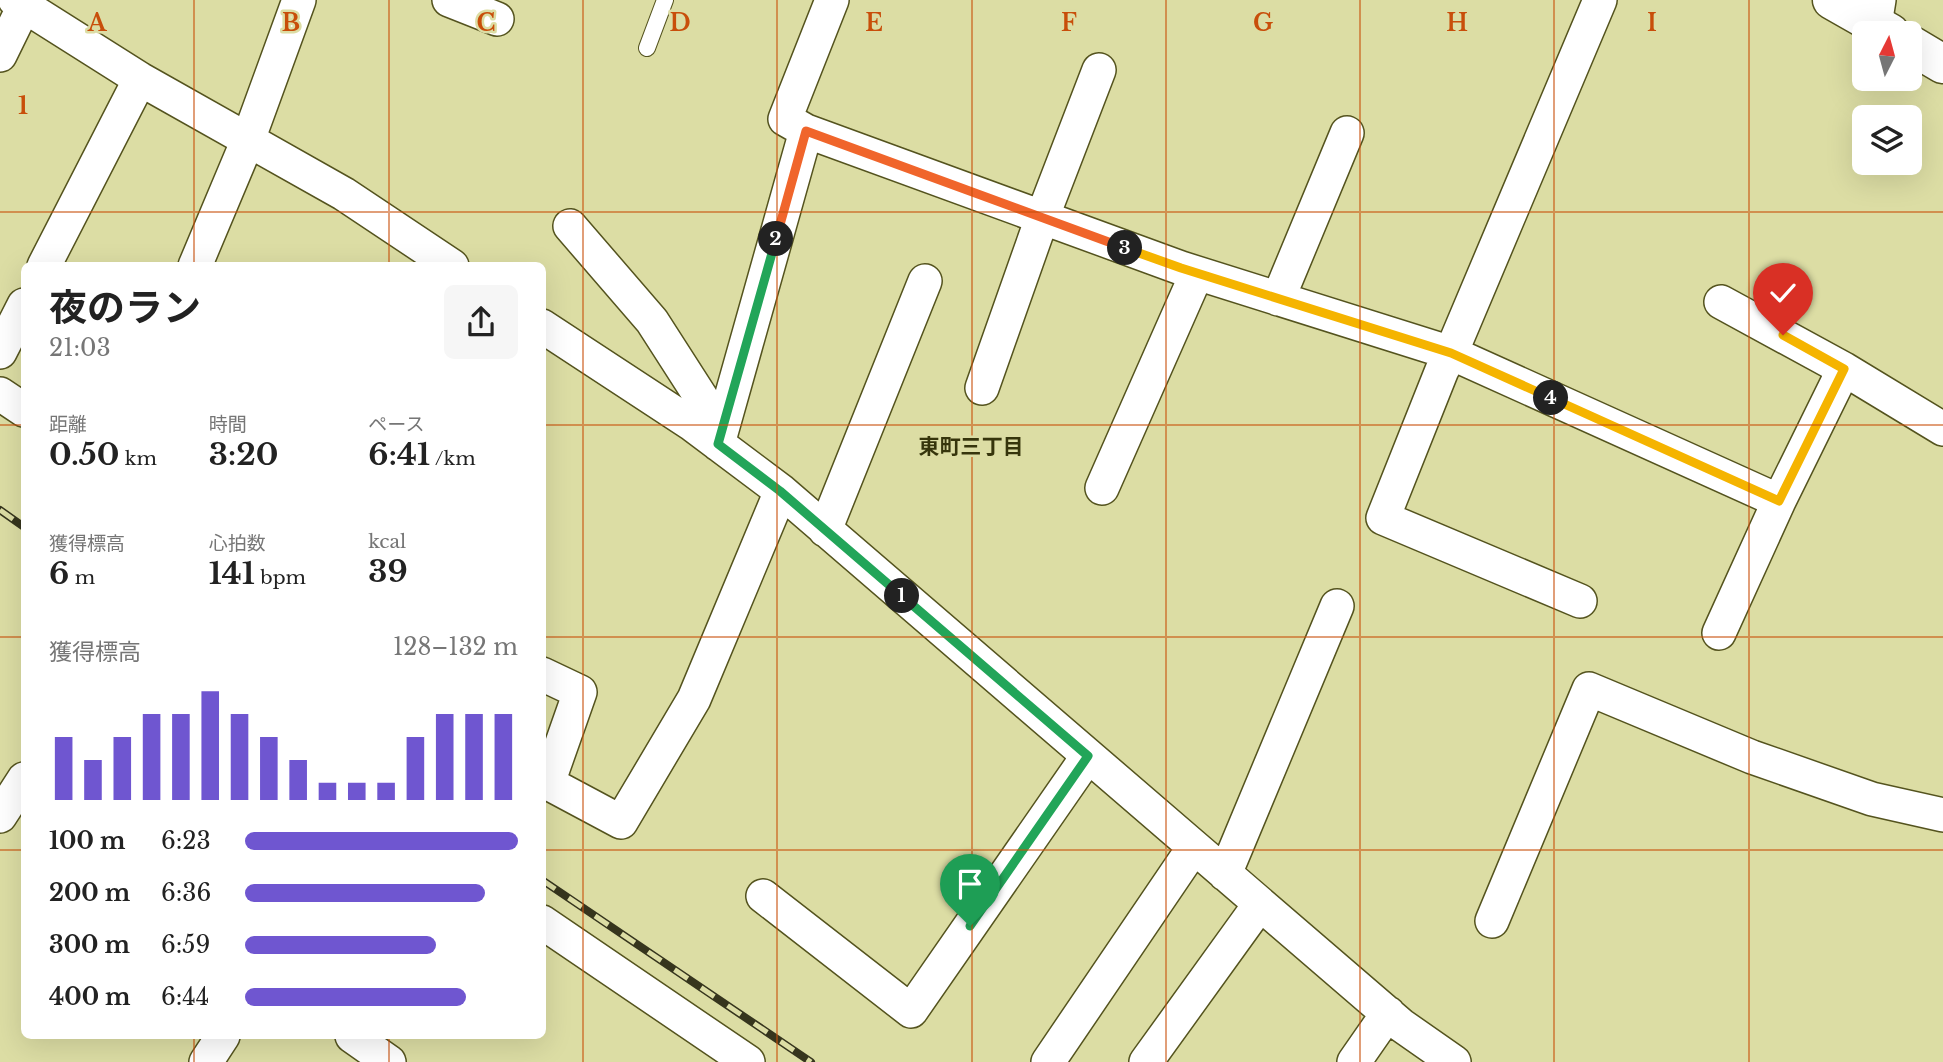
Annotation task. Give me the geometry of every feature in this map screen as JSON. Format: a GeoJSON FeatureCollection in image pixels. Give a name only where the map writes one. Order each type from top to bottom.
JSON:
{"type":"FeatureCollection","features":[{"type":"Feature","properties":{"kind":"street"},"geometry":{"type":"LineString","coordinates":[[197,262],[248,140],[299,0]]}},
{"type":"Feature","properties":{"kind":"street"},"geometry":{"type":"LineString","coordinates":[[449,0],[497,19]]}},
{"type":"Feature","properties":{"kind":"street"},"geometry":{"type":"LineString","coordinates":[[832,0],[785,119],[806,131],[1197,273],[1451,353],[1779,501]]}},
{"type":"Feature","properties":{"kind":"street"},"geometry":{"type":"LineString","coordinates":[[1580,601],[1383,518],[1442,370],[1600,0]]}},
{"type":"Feature","properties":{"kind":"street"},"geometry":{"type":"LineString","coordinates":[[1832,0],[1881,19]]}},
{"type":"Feature","properties":{"kind":"street"},"geometry":{"type":"LineString","coordinates":[[0,55],[20,3],[140,79],[344,194],[446,262]]}},
{"type":"Feature","properties":{"kind":"street"},"geometry":{"type":"LineString","coordinates":[[1922,52],[1943,64]]}},
{"type":"Feature","properties":{"kind":"street"},"geometry":{"type":"LineString","coordinates":[[982,388],[1042,218],[1099,70]]}},
{"type":"Feature","properties":{"kind":"street"},"geometry":{"type":"LineString","coordinates":[[46,262],[140,79]]}},
{"type":"Feature","properties":{"kind":"street"},"geometry":{"type":"LineString","coordinates":[[720,437],[806,131]]}},
{"type":"Feature","properties":{"kind":"street"},"geometry":{"type":"LineString","coordinates":[[1278,299],[1347,133]]}},
{"type":"Feature","properties":{"kind":"street"},"geometry":{"type":"LineString","coordinates":[[570,226],[652,321],[720,437],[1388,1013],[1454,1062]]}},
{"type":"Feature","properties":{"kind":"street"},"geometry":{"type":"LineString","coordinates":[[1102,488],[1197,273]]}},
{"type":"Feature","properties":{"kind":"street"},"geometry":{"type":"LineString","coordinates":[[825,530],[925,281]]}},
{"type":"Feature","properties":{"kind":"street"},"geometry":{"type":"LineString","coordinates":[[1721,302],[1844,369],[1943,429]]}},
{"type":"Feature","properties":{"kind":"street"},"geometry":{"type":"LineString","coordinates":[[0,352],[21,310]]}},
{"type":"Feature","properties":{"kind":"street"},"geometry":{"type":"LineString","coordinates":[[546,329],[693,425],[720,437]]}},
{"type":"Feature","properties":{"kind":"street"},"geometry":{"type":"LineString","coordinates":[[1719,633],[1779,501],[1844,369]]}},
{"type":"Feature","properties":{"kind":"street"},"geometry":{"type":"LineString","coordinates":[[0,394],[21,408]]}},
{"type":"Feature","properties":{"kind":"street"},"geometry":{"type":"LineString","coordinates":[[546,676],[580,692],[548,783],[621,822],[694,699],[780,491]]}},
{"type":"Feature","properties":{"kind":"street"},"geometry":{"type":"LineString","coordinates":[[1225,874],[1337,606]]}},
{"type":"Feature","properties":{"kind":"street"},"geometry":{"type":"LineString","coordinates":[[1492,921],[1589,690],[1752,757],[1872,799],[1943,815]]}},
{"type":"Feature","properties":{"kind":"street"},"geometry":{"type":"LineString","coordinates":[[763,896],[911,1010],[1088,756]]}},
{"type":"Feature","properties":{"kind":"street"},"geometry":{"type":"LineString","coordinates":[[0,816],[21,784]]}},
{"type":"Feature","properties":{"kind":"street"},"geometry":{"type":"LineString","coordinates":[[1048,1062],[1194,847]]}},
{"type":"Feature","properties":{"kind":"street"},"geometry":{"type":"LineString","coordinates":[[1146,1062],[1260,904]]}},
{"type":"Feature","properties":{"kind":"street"},"geometry":{"type":"LineString","coordinates":[[546,925],[748,1062]]}},
{"type":"Feature","properties":{"kind":"street"},"geometry":{"type":"LineString","coordinates":[[1354,1062],[1388,1013]]}},
{"type":"Feature","properties":{"kind":"street"},"geometry":{"type":"LineString","coordinates":[[206,1062],[221,1039]]}},
{"type":"Feature","properties":{"kind":"street"},"geometry":{"type":"LineString","coordinates":[[356,1039],[389,1062]]}},
{"type":"Feature","properties":{"kind":"lane"},"geometry":{"type":"LineString","coordinates":[[647,48],[665,0]]}},
{"type":"Feature","properties":{"kind":"railway"},"geometry":{"type":"LineString","coordinates":[[0,510],[21,525]]}},
{"type":"Feature","properties":{"kind":"railway"},"geometry":{"type":"LineString","coordinates":[[546,883],[811,1062]]}},
{"type":"Feature","properties":{"kind":"district","name":"東町三丁目"},"geometry":{"type":"Point","coordinates":[971,447]}},
{"type":"Feature","properties":{"kind":"route"},"geometry":{"type":"LineString","coordinates":[[970,926],[1088,756],[780,491],[718,444],[806,131],[1181,268],[1451,353],[1779,501],[1844,369],[1783,335]]}}]}
